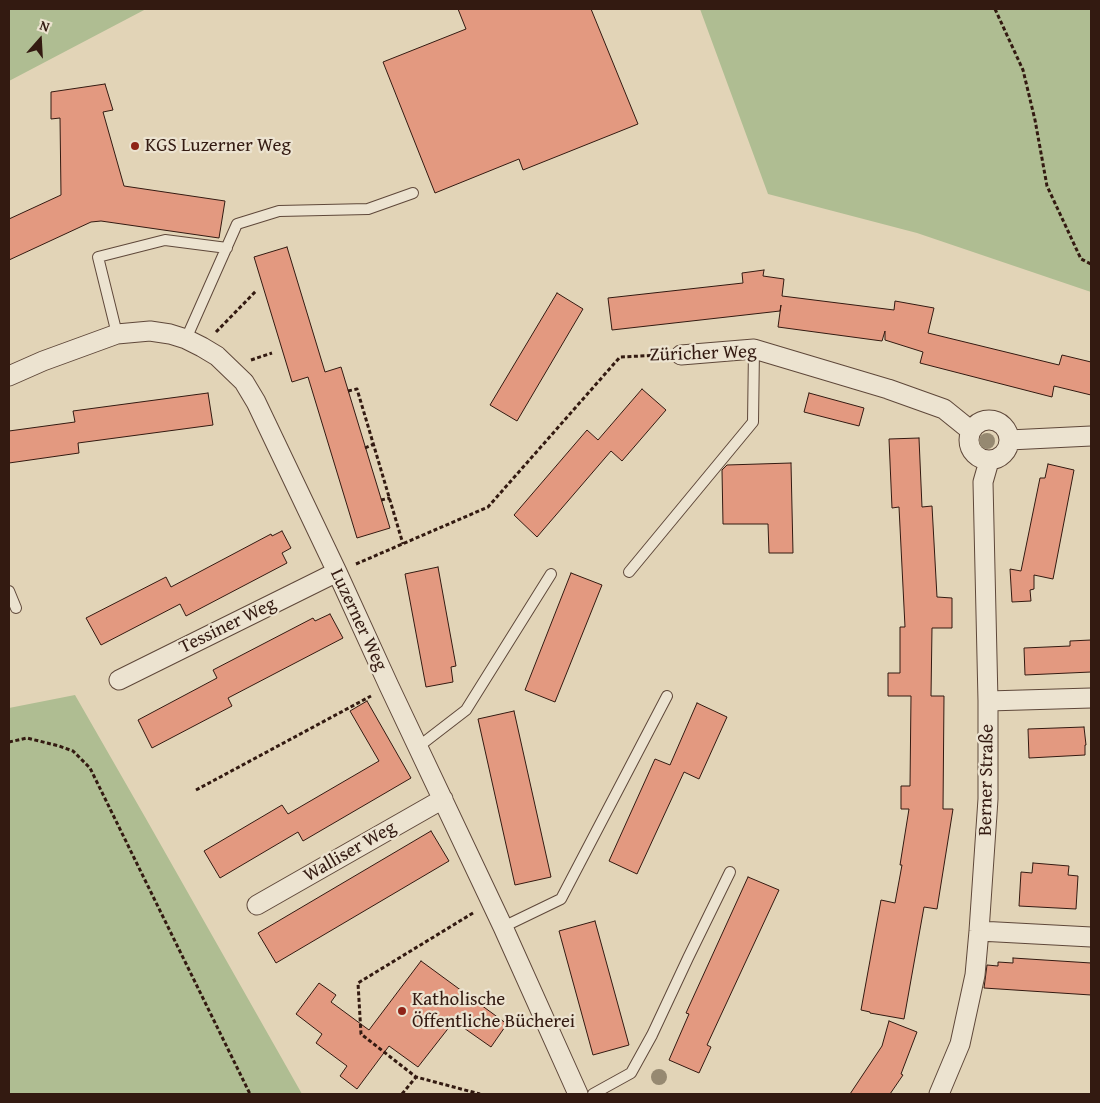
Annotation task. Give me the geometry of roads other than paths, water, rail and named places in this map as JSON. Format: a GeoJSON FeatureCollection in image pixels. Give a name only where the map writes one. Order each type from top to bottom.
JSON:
{"type":"FeatureCollection","features":[{"type":"Feature","properties":{"kind":"street","name":"Luzerner Weg"},"geometry":{"type":"LineString","coordinates":[[9,376],[43,360],[117,334],[150,331],[170,334],[194,343],[217,356],[244,382],[256,402],[337,572],[503,926],[578,1094]]}},
{"type":"Feature","properties":{"kind":"street","name":"Züricher Weg"},"geometry":{"type":"LineString","coordinates":[[681,355],[754,349],[888,389],[944,409],[970,430]]}},
{"type":"Feature","properties":{"kind":"street"},"geometry":{"type":"LineString","coordinates":[[984,420],[998,422],[1008,433],[1009,440],[1007,450],[1002,456],[989,461],[975,456],[968,444],[970,430],[978,422],[984,420]]}},
{"type":"Feature","properties":{"kind":"street"},"geometry":{"type":"LineString","coordinates":[[1009,440],[1091,436]]}},
{"type":"Feature","properties":{"kind":"street","name":"Berner Straße"},"geometry":{"type":"LineString","coordinates":[[939,1094],[960,1044],[975,975],[979,931],[988,799],[988,701],[983,482],[989,461]]}},
{"type":"Feature","properties":{"kind":"street","name":"Tessiner Weg"},"geometry":{"type":"LineString","coordinates":[[119,680],[337,572]]}},
{"type":"Feature","properties":{"kind":"street"},"geometry":{"type":"LineString","coordinates":[[988,701],[1091,698]]}},
{"type":"Feature","properties":{"kind":"street","name":"Walliser Weg"},"geometry":{"type":"LineString","coordinates":[[257,905],[443,799]]}},
{"type":"Feature","properties":{"kind":"street"},"geometry":{"type":"LineString","coordinates":[[979,931],[1091,937]]}},
{"type":"Feature","properties":{"kind":"lane"},"geometry":{"type":"LineString","coordinates":[[194,343],[237,224],[280,211],[368,209],[413,193]]}},
{"type":"Feature","properties":{"kind":"lane"},"geometry":{"type":"LineString","coordinates":[[117,334],[98,257],[165,240],[227,248]]}},
{"type":"Feature","properties":{"kind":"lane"},"geometry":{"type":"LineString","coordinates":[[629,572],[753,422],[754,349]]}},
{"type":"Feature","properties":{"kind":"lane"},"geometry":{"type":"LineString","coordinates":[[418,747],[466,710],[552,574]]}},
{"type":"Feature","properties":{"kind":"lane"},"geometry":{"type":"LineString","coordinates":[[9,591],[16,608]]}},
{"type":"Feature","properties":{"kind":"lane"},"geometry":{"type":"LineString","coordinates":[[503,926],[560,899],[667,696]]}},
{"type":"Feature","properties":{"kind":"lane"},"geometry":{"type":"LineString","coordinates":[[593,1094],[631,1073],[652,1035],[730,872]]}},
{"type":"Feature","properties":{"kind":"place","name":"KGS Luzerner Weg"},"geometry":{"type":"Point","coordinates":[135,146]}},
{"type":"Feature","properties":{"kind":"place","name":"Katholische Öffentliche Bücherei"},"geometry":{"type":"Point","coordinates":[402,1011]}}]}
